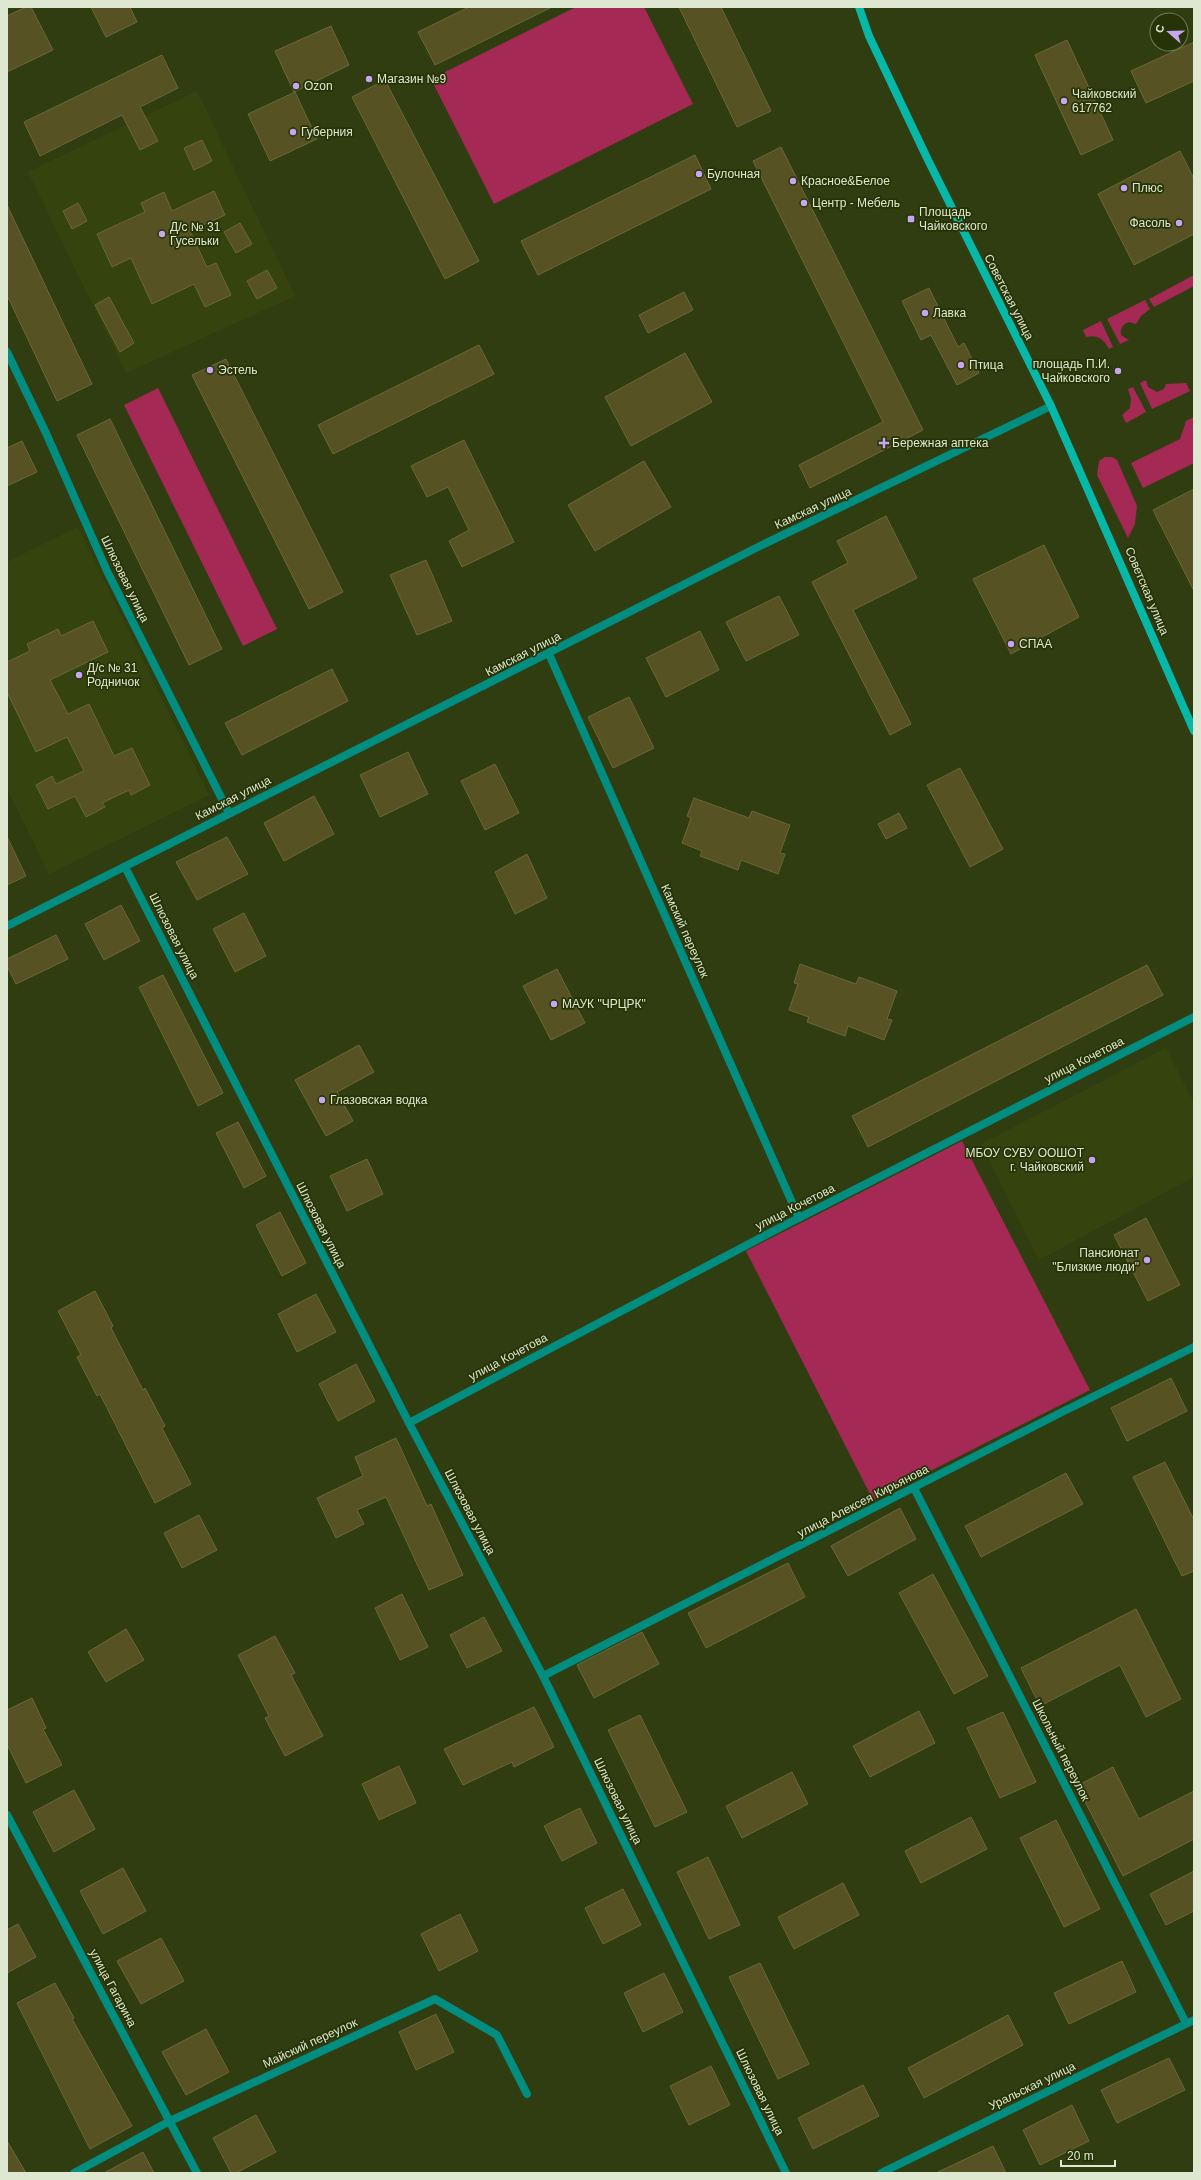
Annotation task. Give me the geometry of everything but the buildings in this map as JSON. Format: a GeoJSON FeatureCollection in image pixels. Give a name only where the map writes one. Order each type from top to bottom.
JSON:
{"type":"FeatureCollection","features":[{"type":"Feature","properties":{"kind":"main road","name":"Советская улица"},"geometry":{"type":"LineString","coordinates":[[859,7],[869,36],[928,160],[1051,406],[1194,731]]}},
{"type":"Feature","properties":{"kind":"street","name":"Шлюзовая улица"},"geometry":{"type":"LineString","coordinates":[[7,352],[46,433],[107,571],[229,813]]}},
{"type":"Feature","properties":{"kind":"street","name":"Камская улица"},"geometry":{"type":"LineString","coordinates":[[7,926],[229,813],[549,654],[760,546],[1051,406]]}},
{"type":"Feature","properties":{"kind":"street","name":"Камский переулок"},"geometry":{"type":"LineString","coordinates":[[549,654],[799,1218]]}},
{"type":"Feature","properties":{"kind":"street","name":"Шлюзовая улица"},"geometry":{"type":"LineString","coordinates":[[125,867],[409,1422],[543,1676],[786,2173]]}},
{"type":"Feature","properties":{"kind":"street","name":"улица Кочетова"},"geometry":{"type":"LineString","coordinates":[[409,1422],[799,1218],[1194,1017]]}},
{"type":"Feature","properties":{"kind":"street","name":"улица Алексея Кирьянова"},"geometry":{"type":"LineString","coordinates":[[543,1676],[1194,1347]]}},
{"type":"Feature","properties":{"kind":"street","name":"Школьный переулок"},"geometry":{"type":"LineString","coordinates":[[914,1488],[1190,2021]]}},
{"type":"Feature","properties":{"kind":"street","name":"улица Гагарина"},"geometry":{"type":"LineString","coordinates":[[7,1815],[197,2173]]}},
{"type":"Feature","properties":{"kind":"street","name":"Майский переулок"},"geometry":{"type":"LineString","coordinates":[[74,2173],[170,2121],[435,1999],[497,2035],[527,2094]]}},
{"type":"Feature","properties":{"kind":"street","name":"Уральская улица"},"geometry":{"type":"LineString","coordinates":[[880,2173],[1190,2021]]}},
{"type":"Feature","properties":{"kind":"shaded area"},"geometry":{"type":"Polygon","coordinates":[[[576,7],[644,7],[693,104],[494,204],[431,79],[576,7]]]}},
{"type":"Feature","properties":{"kind":"shaded area","name":"Д/с № 31 Гусельки"},"geometry":{"type":"Polygon","coordinates":[[[197,91],[295,296],[126,373],[28,172],[197,91]]]}},
{"type":"Feature","properties":{"kind":"shaded area"},"geometry":{"type":"Polygon","coordinates":[[[1194,275],[1194,286],[1154,307],[1149,299],[1194,275]]]}},
{"type":"Feature","properties":{"kind":"shaded area"},"geometry":{"type":"Polygon","coordinates":[[[1145,300],[1150,309],[1141,316],[1136,324],[1129,322],[1124,325],[1121,330],[1121,335],[1129,340],[1120,344],[1107,319],[1145,300]]]}},
{"type":"Feature","properties":{"kind":"shaded area"},"geometry":{"type":"Polygon","coordinates":[[[1101,321],[1113,347],[1109,349],[1105,342],[1100,338],[1094,336],[1086,337],[1083,330],[1101,321]]]}},
{"type":"Feature","properties":{"kind":"shaded area"},"geometry":{"type":"Polygon","coordinates":[[[1146,380],[1148,387],[1157,392],[1164,389],[1166,384],[1186,383],[1190,391],[1152,409],[1140,383],[1146,380]]]}},
{"type":"Feature","properties":{"kind":"shaded area"},"geometry":{"type":"Polygon","coordinates":[[[1133,387],[1146,412],[1126,423],[1122,415],[1130,408],[1131,399],[1128,389],[1133,387]]]}},
{"type":"Feature","properties":{"kind":"shaded area"},"geometry":{"type":"Polygon","coordinates":[[[158,388],[277,629],[243,646],[124,405],[158,388]]]}},
{"type":"Feature","properties":{"kind":"shaded area"},"geometry":{"type":"Polygon","coordinates":[[[1194,417],[1194,463],[1143,488],[1131,463],[1180,439],[1186,421],[1194,417]]]}},
{"type":"Feature","properties":{"kind":"shaded area"},"geometry":{"type":"Polygon","coordinates":[[[1105,457],[1112,457],[1117,460],[1137,506],[1135,524],[1128,538],[1097,475],[1099,461],[1105,457]]]}},
{"type":"Feature","properties":{"kind":"shaded area","name":"Д/с № 31 Родничок"},"geometry":{"type":"Polygon","coordinates":[[[78,527],[209,795],[49,874],[7,788],[7,562],[78,527]]]}},
{"type":"Feature","properties":{"kind":"shaded area","name":"МБОУ СУВУ ООШОТ г. Чайковский"},"geometry":{"type":"Polygon","coordinates":[[[1166,1048],[1194,1103],[1194,1177],[1039,1260],[981,1144],[1166,1048]]]}},
{"type":"Feature","properties":{"kind":"shaded area"},"geometry":{"type":"Polygon","coordinates":[[[962,1141],[1090,1390],[873,1500],[746,1251],[962,1141]]]}},
{"type":"Feature","properties":{"kind":"place","name":"Магазин №9"},"geometry":{"type":"Point","coordinates":[369,79]}},
{"type":"Feature","properties":{"kind":"place","name":"Ozon"},"geometry":{"type":"Point","coordinates":[296,86]}},
{"type":"Feature","properties":{"kind":"place","name":"Чайковский 617762"},"geometry":{"type":"Point","coordinates":[1064,101]}},
{"type":"Feature","properties":{"kind":"place","name":"Губерния"},"geometry":{"type":"Point","coordinates":[293,132]}},
{"type":"Feature","properties":{"kind":"place","name":"Булочная"},"geometry":{"type":"Point","coordinates":[699,174]}},
{"type":"Feature","properties":{"kind":"place","name":"Красное&Белое"},"geometry":{"type":"Point","coordinates":[793,181]}},
{"type":"Feature","properties":{"kind":"place","name":"Плюс"},"geometry":{"type":"Point","coordinates":[1124,188]}},
{"type":"Feature","properties":{"kind":"place","name":"Центр - Мебель"},"geometry":{"type":"Point","coordinates":[804,203]}},
{"type":"Feature","properties":{"kind":"place","name":"Площадь Чайковского"},"geometry":{"type":"Point","coordinates":[911,219]}},
{"type":"Feature","properties":{"kind":"place","name":"Фасоль"},"geometry":{"type":"Point","coordinates":[1179,223]}},
{"type":"Feature","properties":{"kind":"place","name":"Д/с № 31 Гусельки"},"geometry":{"type":"Point","coordinates":[162,234]}},
{"type":"Feature","properties":{"kind":"place","name":"Лавка"},"geometry":{"type":"Point","coordinates":[925,313]}},
{"type":"Feature","properties":{"kind":"place","name":"Птица"},"geometry":{"type":"Point","coordinates":[961,365]}},
{"type":"Feature","properties":{"kind":"place","name":"Эстель"},"geometry":{"type":"Point","coordinates":[210,370]}},
{"type":"Feature","properties":{"kind":"place","name":"площадь П.И. Чайковского"},"geometry":{"type":"Point","coordinates":[1118,371]}},
{"type":"Feature","properties":{"kind":"place","name":"Бережная аптека"},"geometry":{"type":"Point","coordinates":[884,443]}},
{"type":"Feature","properties":{"kind":"place","name":"СПАА"},"geometry":{"type":"Point","coordinates":[1011,644]}},
{"type":"Feature","properties":{"kind":"place","name":"Д/с № 31 Родничок"},"geometry":{"type":"Point","coordinates":[79,675]}},
{"type":"Feature","properties":{"kind":"place","name":"МАУК \"ЧРЦРК\""},"geometry":{"type":"Point","coordinates":[554,1004]}},
{"type":"Feature","properties":{"kind":"place","name":"Глазовская водка"},"geometry":{"type":"Point","coordinates":[322,1100]}},
{"type":"Feature","properties":{"kind":"place","name":"МБОУ СУВУ ООШОТ г. Чайковский"},"geometry":{"type":"Point","coordinates":[1092,1160]}},
{"type":"Feature","properties":{"kind":"place","name":"Пансионат \"Близкие люди\""},"geometry":{"type":"Point","coordinates":[1147,1260]}}]}
